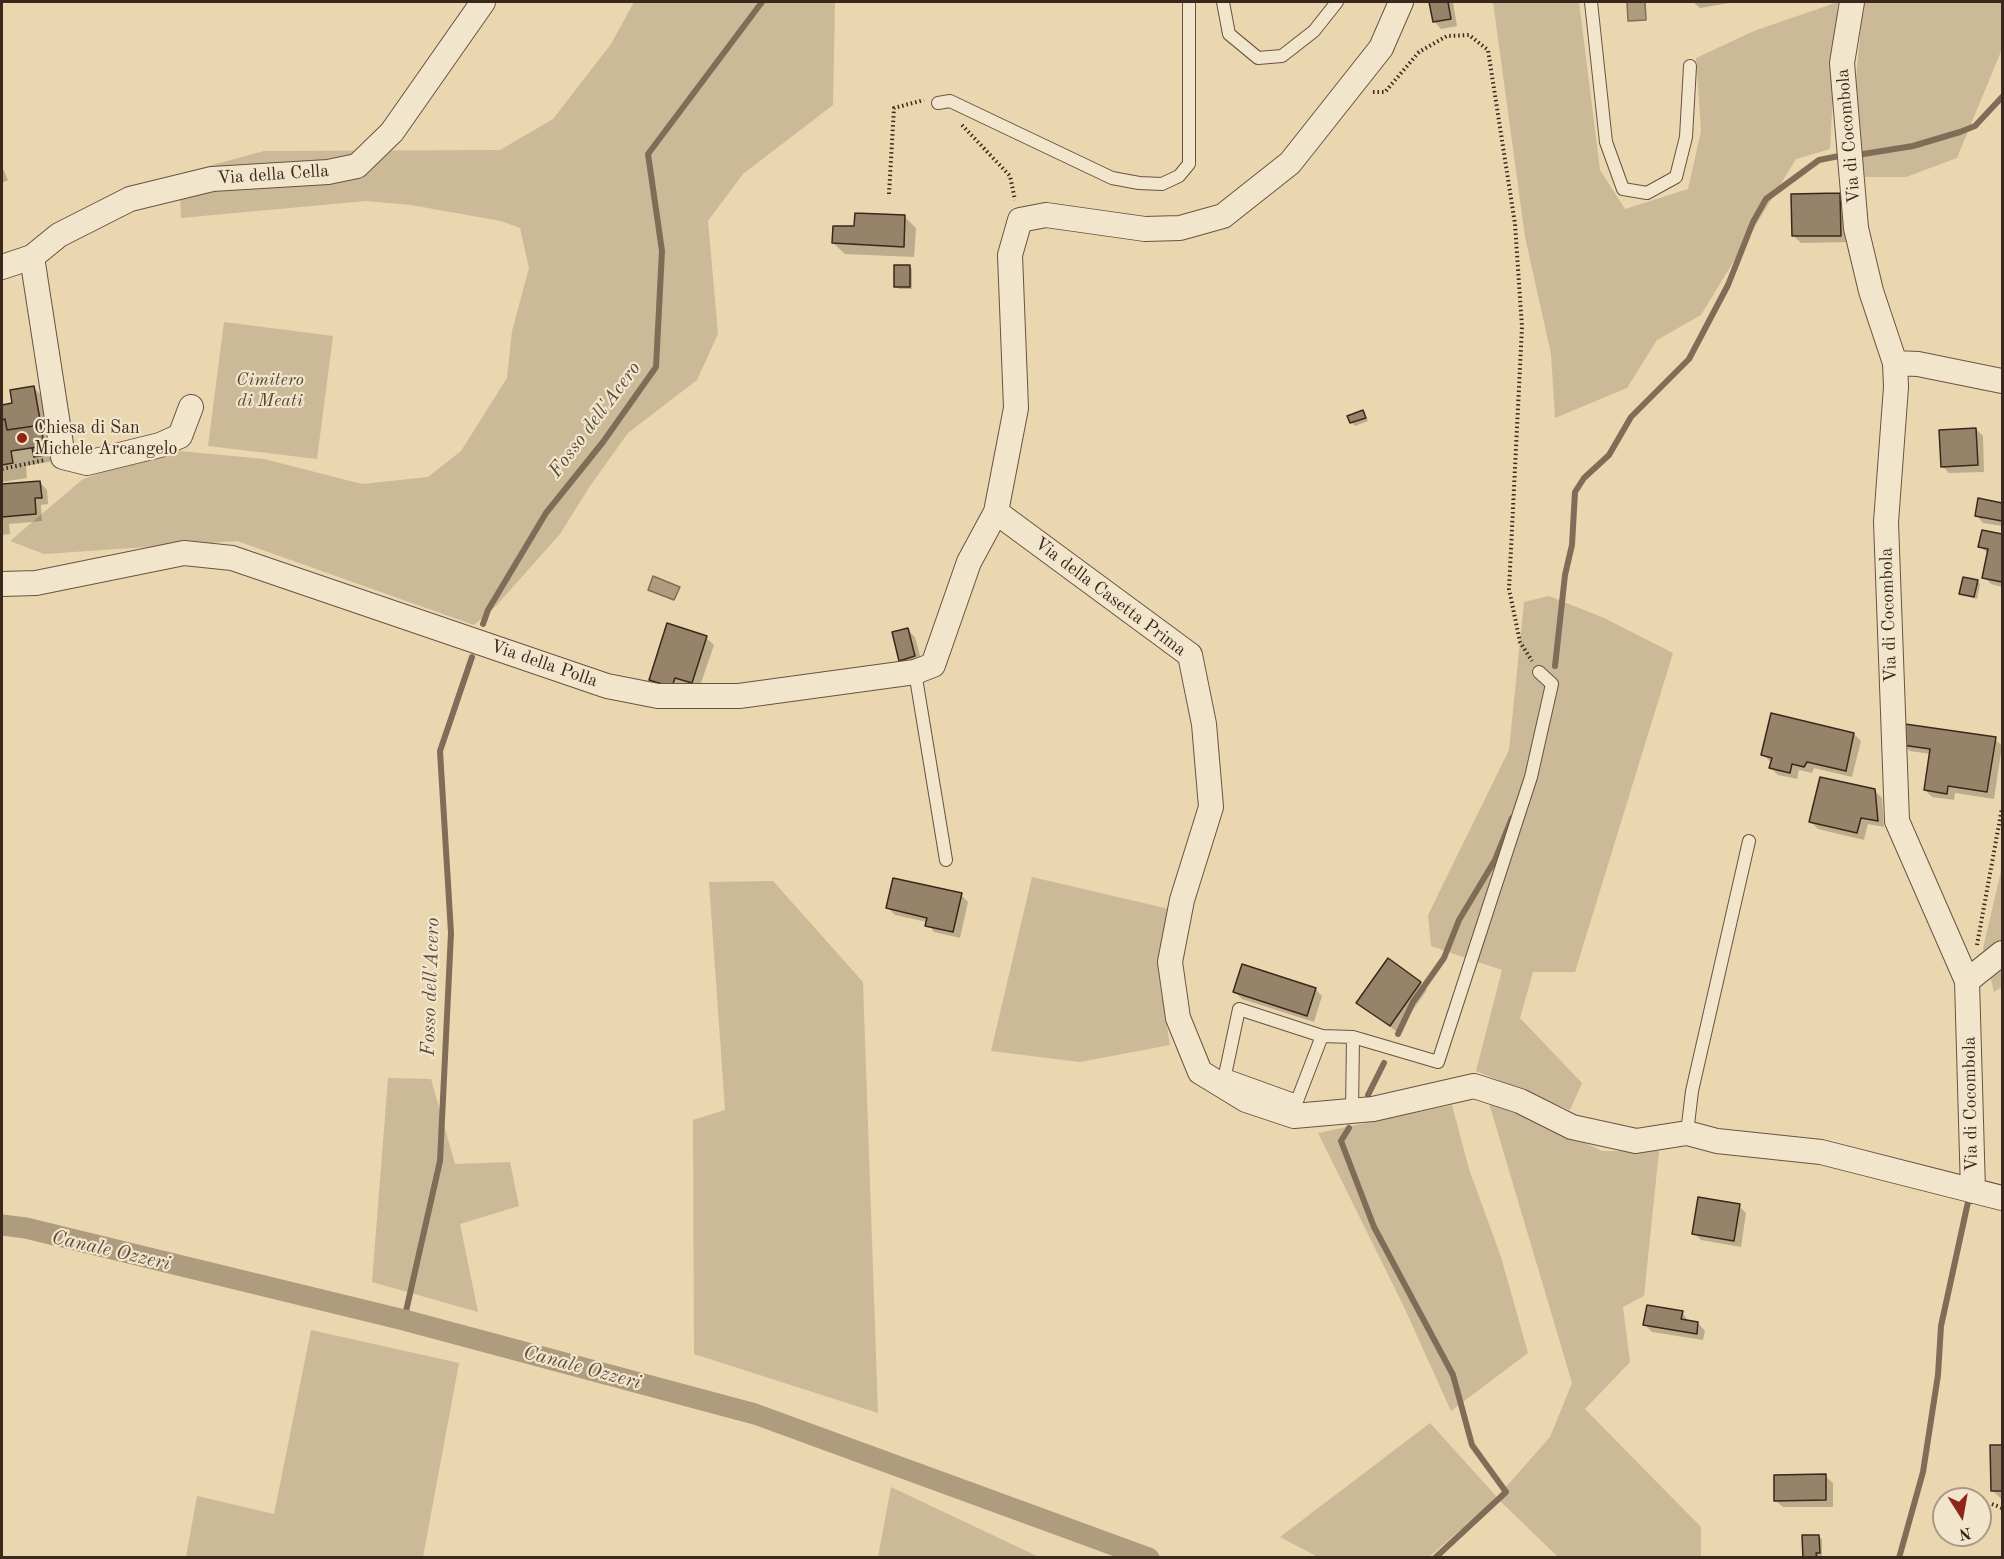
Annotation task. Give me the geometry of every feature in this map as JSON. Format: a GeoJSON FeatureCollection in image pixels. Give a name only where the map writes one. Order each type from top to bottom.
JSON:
{"type":"FeatureCollection","features":[{"type":"Feature","properties":{"kind":"street","name":"Via della Cella"},"geometry":{"type":"LineString","coordinates":[[2,267],[32,257],[59,235],[130,199],[212,179],[328,172],[357,166],[392,132],[483,2]]}},
{"type":"Feature","properties":{"kind":"street"},"geometry":{"type":"LineString","coordinates":[[915,672],[933,665],[969,562],[996,512],[1017,408],[1010,255],[1020,220],[1046,215],[1145,229],[1180,228],[1223,216],[1290,163],[1381,48],[1401,2]]}},
{"type":"Feature","properties":{"kind":"street","name":"Via di Cocombola"},"geometry":{"type":"LineString","coordinates":[[1852,2],[1842,63],[1856,228],[1871,291],[1895,363],[1896,387],[1886,522],[1897,821],[1967,981],[1973,1191],[2002,1198]]}},
{"type":"Feature","properties":{"kind":"street"},"geometry":{"type":"LineString","coordinates":[[32,257],[63,456],[87,463],[160,445],[180,436],[191,407]]}},
{"type":"Feature","properties":{"kind":"street"},"geometry":{"type":"LineString","coordinates":[[1895,363],[1918,364],[2002,381]]}},
{"type":"Feature","properties":{"kind":"street","name":"Via della Casetta Prima"},"geometry":{"type":"LineString","coordinates":[[996,512],[1191,655],[1204,724],[1211,807],[1182,900],[1170,962],[1178,1018],[1200,1072],[1246,1100],[1294,1116],[1373,1109],[1474,1086],[1520,1101],[1572,1127],[1636,1141],[1687,1133],[1717,1141],[1821,1152],[1973,1191]]}},
{"type":"Feature","properties":{"kind":"street","name":"Via della Polla"},"geometry":{"type":"LineString","coordinates":[[2,584],[36,583],[184,553],[232,558],[607,686],[658,696],[739,696],[915,672]]}},
{"type":"Feature","properties":{"kind":"street"},"geometry":{"type":"LineString","coordinates":[[1967,981],[2002,952]]}},
{"type":"Feature","properties":{"kind":"lane"},"geometry":{"type":"LineString","coordinates":[[938,103],[950,101],[1112,178],[1162,184],[1179,176],[1189,164],[1189,2]]}},
{"type":"Feature","properties":{"kind":"lane"},"geometry":{"type":"LineString","coordinates":[[1223,2],[1229,34],[1258,58],[1282,56],[1314,31],[1337,2]]}},
{"type":"Feature","properties":{"kind":"lane"},"geometry":{"type":"LineString","coordinates":[[1591,2],[1606,142],[1623,189],[1647,193],[1676,177],[1686,137],[1690,66]]}},
{"type":"Feature","properties":{"kind":"lane"},"geometry":{"type":"LineString","coordinates":[[915,672],[946,860]]}},
{"type":"Feature","properties":{"kind":"lane"},"geometry":{"type":"LineString","coordinates":[[1322,1036],[1297,1101],[1225,1075],[1239,1009],[1322,1036],[1353,1037],[1438,1062],[1531,777],[1552,684],[1539,672]]}},
{"type":"Feature","properties":{"kind":"lane"},"geometry":{"type":"LineString","coordinates":[[1687,1133],[1692,1091],[1749,841]]}},
{"type":"Feature","properties":{"kind":"lane"},"geometry":{"type":"LineString","coordinates":[[1352,1111],[1353,1037]]}},
{"type":"Feature","properties":{"kind":"path"},"geometry":{"type":"LineString","coordinates":[[1345,94],[1384,92],[1419,51],[1446,36],[1469,35],[1488,50],[1515,224],[1522,327],[1509,589],[1520,642],[1539,672]]}},
{"type":"Feature","properties":{"kind":"path"},"geometry":{"type":"LineString","coordinates":[[889,194],[894,108],[932,98],[968,130],[1010,176],[1020,220]]}},
{"type":"Feature","properties":{"kind":"path"},"geometry":{"type":"LineString","coordinates":[[2,470],[63,456]]}},
{"type":"Feature","properties":{"kind":"path"},"geometry":{"type":"LineString","coordinates":[[1967,981],[2002,808]]}},
{"type":"Feature","properties":{"kind":"path"},"geometry":{"type":"LineString","coordinates":[[1992,1504],[2002,1508]]}},
{"type":"Feature","properties":{"kind":"green space"},"geometry":{"type":"Polygon","coordinates":[[[634,2],[835,2],[833,105],[743,174],[708,221],[718,334],[697,380],[628,433],[590,486],[560,534],[496,606],[474,625],[237,541],[44,554],[10,541],[83,479],[169,450],[264,459],[362,484],[428,477],[461,451],[507,378],[512,331],[529,268],[520,228],[501,221],[411,205],[366,201],[181,218],[179,174],[264,151],[500,150],[553,119],[611,44],[634,2]]]}},
{"type":"Feature","properties":{"kind":"green space"},"geometry":{"type":"Polygon","coordinates":[[[1493,2],[1579,2],[1600,170],[1625,209],[1688,189],[1701,131],[1696,58],[1754,31],[1838,2],[1830,149],[1796,159],[1701,315],[1657,340],[1627,388],[1555,418],[1551,354],[1525,237],[1493,2]]]}},
{"type":"Feature","properties":{"kind":"green space"},"geometry":{"type":"Polygon","coordinates":[[[1863,2],[2002,2],[2002,49],[1957,158],[1906,177],[1865,177],[1854,101],[1863,2]]]}},
{"type":"Feature","properties":{"kind":"green space","name":"Cimitero di Meati"},"geometry":{"type":"Polygon","coordinates":[[[224,322],[333,336],[317,459],[208,446],[224,322]]]}},
{"type":"Feature","properties":{"kind":"green space"},"geometry":{"type":"Polygon","coordinates":[[[1549,596],[1604,618],[1673,653],[1575,972],[1533,972],[1520,1018],[1582,1083],[1570,1110],[1476,1071],[1502,970],[1431,946],[1428,915],[1509,750],[1524,602],[1549,596]]]}},
{"type":"Feature","properties":{"kind":"green space"},"geometry":{"type":"Polygon","coordinates":[[[2002,867],[2002,987],[1994,992],[1983,948],[2002,867]]]}},
{"type":"Feature","properties":{"kind":"green space"},"geometry":{"type":"Polygon","coordinates":[[[1032,877],[1169,909],[1160,983],[1170,1045],[1080,1062],[991,1051],[1032,877]]]}},
{"type":"Feature","properties":{"kind":"green space"},"geometry":{"type":"Polygon","coordinates":[[[773,881],[863,982],[878,1413],[694,1354],[693,1120],[725,1110],[709,882],[773,881]]]}},
{"type":"Feature","properties":{"kind":"green space"},"geometry":{"type":"Polygon","coordinates":[[[388,1078],[431,1079],[455,1164],[510,1162],[519,1206],[460,1224],[478,1312],[372,1282],[388,1078]]]}},
{"type":"Feature","properties":{"kind":"green space"},"geometry":{"type":"Polygon","coordinates":[[[1489,1103],[1540,1121],[1602,1151],[1659,1151],[1644,1296],[1623,1307],[1630,1362],[1585,1409],[1701,1527],[1701,1557],[1558,1557],[1497,1498],[1429,1557],[1318,1557],[1280,1537],[1430,1423],[1497,1497],[1550,1437],[1572,1383],[1489,1103]]]}},
{"type":"Feature","properties":{"kind":"green space"},"geometry":{"type":"Polygon","coordinates":[[[1452,1105],[1469,1169],[1501,1257],[1528,1353],[1451,1411],[1404,1307],[1318,1133],[1452,1105]]]}},
{"type":"Feature","properties":{"kind":"green space"},"geometry":{"type":"Polygon","coordinates":[[[311,1330],[459,1363],[423,1557],[186,1557],[197,1496],[274,1514],[311,1330]]]}},
{"type":"Feature","properties":{"kind":"green space"},"geometry":{"type":"Polygon","coordinates":[[[891,1487],[1039,1557],[878,1557],[891,1487]]]}},
{"type":"Feature","properties":{"kind":"shaded area"},"geometry":{"type":"Polygon","coordinates":[[[1627,2],[1645,2],[1646,20],[1628,21],[1627,2]]]}},
{"type":"Feature","properties":{"kind":"shaded area"},"geometry":{"type":"Polygon","coordinates":[[[653,576],[680,587],[674,600],[648,590],[653,576]]]}},
{"type":"Feature","properties":{"kind":"building"},"geometry":{"type":"Polygon","coordinates":[[[1429,2],[1448,2],[1451,19],[1433,22],[1429,2]]]}},
{"type":"Feature","properties":{"kind":"building"},"geometry":{"type":"Polygon","coordinates":[[[1840,193],[1841,236],[1792,236],[1791,194],[1840,193]]]}},
{"type":"Feature","properties":{"kind":"building"},"geometry":{"type":"Polygon","coordinates":[[[855,213],[905,215],[904,247],[832,243],[833,226],[854,226],[855,213]]]}},
{"type":"Feature","properties":{"kind":"building"},"geometry":{"type":"Polygon","coordinates":[[[894,265],[910,265],[910,287],[894,287],[894,265]]]}},
{"type":"Feature","properties":{"kind":"building"},"geometry":{"type":"Polygon","coordinates":[[[34,386],[41,425],[7,430],[5,419],[2,420],[2,405],[12,403],[10,390],[34,386]]]}},
{"type":"Feature","properties":{"kind":"building"},"geometry":{"type":"Polygon","coordinates":[[[1363,410],[1366,418],[1350,423],[1347,416],[1363,410]]]}},
{"type":"Feature","properties":{"kind":"building","name":"Chiesa di San Michele Arcangelo"},"geometry":{"type":"Polygon","coordinates":[[[5,419],[7,430],[41,425],[44,446],[11,451],[13,463],[2,465],[2,420],[5,419]]]}},
{"type":"Feature","properties":{"kind":"building"},"geometry":{"type":"Polygon","coordinates":[[[1976,428],[1978,465],[1941,467],[1939,430],[1976,428]]]}},
{"type":"Feature","properties":{"kind":"building"},"geometry":{"type":"Polygon","coordinates":[[[44,446],[46,455],[34,457],[32,448],[44,446]]]}},
{"type":"Feature","properties":{"kind":"building"},"geometry":{"type":"Polygon","coordinates":[[[40,481],[42,498],[35,498],[36,514],[2,517],[2,484],[40,481]]]}},
{"type":"Feature","properties":{"kind":"building"},"geometry":{"type":"Polygon","coordinates":[[[1978,498],[2002,503],[2002,521],[1975,516],[1978,498]]]}},
{"type":"Feature","properties":{"kind":"building"},"geometry":{"type":"Polygon","coordinates":[[[1982,530],[2002,534],[2002,582],[1982,578],[1988,549],[1978,547],[1982,530]]]}},
{"type":"Feature","properties":{"kind":"building"},"geometry":{"type":"Polygon","coordinates":[[[1963,577],[1978,580],[1974,597],[1959,594],[1963,577]]]}},
{"type":"Feature","properties":{"kind":"building"},"geometry":{"type":"Polygon","coordinates":[[[667,623],[707,636],[692,683],[675,678],[672,687],[649,680],[667,623]]]}},
{"type":"Feature","properties":{"kind":"building"},"geometry":{"type":"Polygon","coordinates":[[[908,628],[915,656],[899,661],[892,632],[908,628]]]}},
{"type":"Feature","properties":{"kind":"building"},"geometry":{"type":"Polygon","coordinates":[[[1771,713],[1854,733],[1846,771],[1807,762],[1804,767],[1792,764],[1790,773],[1769,768],[1772,758],[1761,755],[1771,713]]]}},
{"type":"Feature","properties":{"kind":"building"},"geometry":{"type":"Polygon","coordinates":[[[1905,724],[1996,737],[1987,792],[1948,786],[1947,794],[1924,790],[1930,749],[1902,745],[1905,724]]]}},
{"type":"Feature","properties":{"kind":"building"},"geometry":{"type":"Polygon","coordinates":[[[1820,777],[1875,789],[1878,821],[1861,818],[1857,833],[1809,822],[1820,777]]]}},
{"type":"Feature","properties":{"kind":"building"},"geometry":{"type":"Polygon","coordinates":[[[893,878],[962,893],[953,932],[925,926],[927,918],[886,908],[893,878]]]}},
{"type":"Feature","properties":{"kind":"building"},"geometry":{"type":"Polygon","coordinates":[[[1388,958],[1421,982],[1390,1026],[1356,1003],[1388,958]]]}},
{"type":"Feature","properties":{"kind":"building"},"geometry":{"type":"Polygon","coordinates":[[[1242,964],[1316,988],[1307,1016],[1233,992],[1242,964]]]}},
{"type":"Feature","properties":{"kind":"building"},"geometry":{"type":"Polygon","coordinates":[[[1698,1197],[1740,1204],[1734,1241],[1692,1234],[1698,1197]]]}},
{"type":"Feature","properties":{"kind":"building"},"geometry":{"type":"Polygon","coordinates":[[[1647,1305],[1683,1311],[1681,1319],[1698,1322],[1697,1334],[1643,1325],[1647,1305]]]}},
{"type":"Feature","properties":{"kind":"building"},"geometry":{"type":"Polygon","coordinates":[[[1990,1445],[2002,1445],[2002,1491],[1992,1491],[1990,1445]]]}},
{"type":"Feature","properties":{"kind":"building"},"geometry":{"type":"Polygon","coordinates":[[[1826,1474],[1826,1500],[1774,1501],[1774,1475],[1826,1474]]]}},
{"type":"Feature","properties":{"kind":"building"},"geometry":{"type":"Polygon","coordinates":[[[1802,1535],[1819,1535],[1820,1553],[1816,1553],[1817,1558],[1803,1558],[1802,1535]]]}},
{"type":"Feature","properties":{"kind":"waterway","name":"Fosso dell'Acero"},"geometry":{"type":"LineString","coordinates":[[483,624],[488,610],[546,513],[603,442],[656,367],[662,251],[648,154],[762,2]]}},
{"type":"Feature","properties":{"kind":"waterway"},"geometry":{"type":"LineString","coordinates":[[1857,155],[1913,146],[1960,132],[1975,126],[2002,97]]}},
{"type":"Feature","properties":{"kind":"waterway"},"geometry":{"type":"LineString","coordinates":[[1555,666],[1565,575],[1572,545],[1575,492],[1584,478],[1609,455],[1631,417],[1689,359],[1728,285],[1753,222],[1766,199],[1819,160],[1839,156]]}},
{"type":"Feature","properties":{"kind":"waterway","name":"Fosso dell'Acero"},"geometry":{"type":"LineString","coordinates":[[404,1320],[440,1161],[451,933],[440,751],[472,657]]}},
{"type":"Feature","properties":{"kind":"waterway"},"geometry":{"type":"LineString","coordinates":[[1398,1034],[1413,1002],[1444,958],[1459,920],[1495,860],[1512,818]]}},
{"type":"Feature","properties":{"kind":"waterway"},"geometry":{"type":"LineString","coordinates":[[1368,1095],[1384,1063]]}},
{"type":"Feature","properties":{"kind":"waterway"},"geometry":{"type":"LineString","coordinates":[[1349,1128],[1341,1141],[1374,1227],[1453,1375],[1472,1445],[1506,1492],[1435,1558]]}},
{"type":"Feature","properties":{"kind":"waterway"},"geometry":{"type":"LineString","coordinates":[[1899,1558],[1923,1472],[1938,1375],[1941,1326],[1968,1202]]}},
{"type":"Feature","properties":{"kind":"waterway","name":"Canale Ozzeri"},"geometry":{"type":"LineString","coordinates":[[2,1225],[26,1228],[404,1320],[755,1414],[1149,1558]]}},
{"type":"Feature","properties":{"kind":"place","name":"Chiesa di San Michele Arcangelo"},"geometry":{"type":"Point","coordinates":[22,438]}}]}
